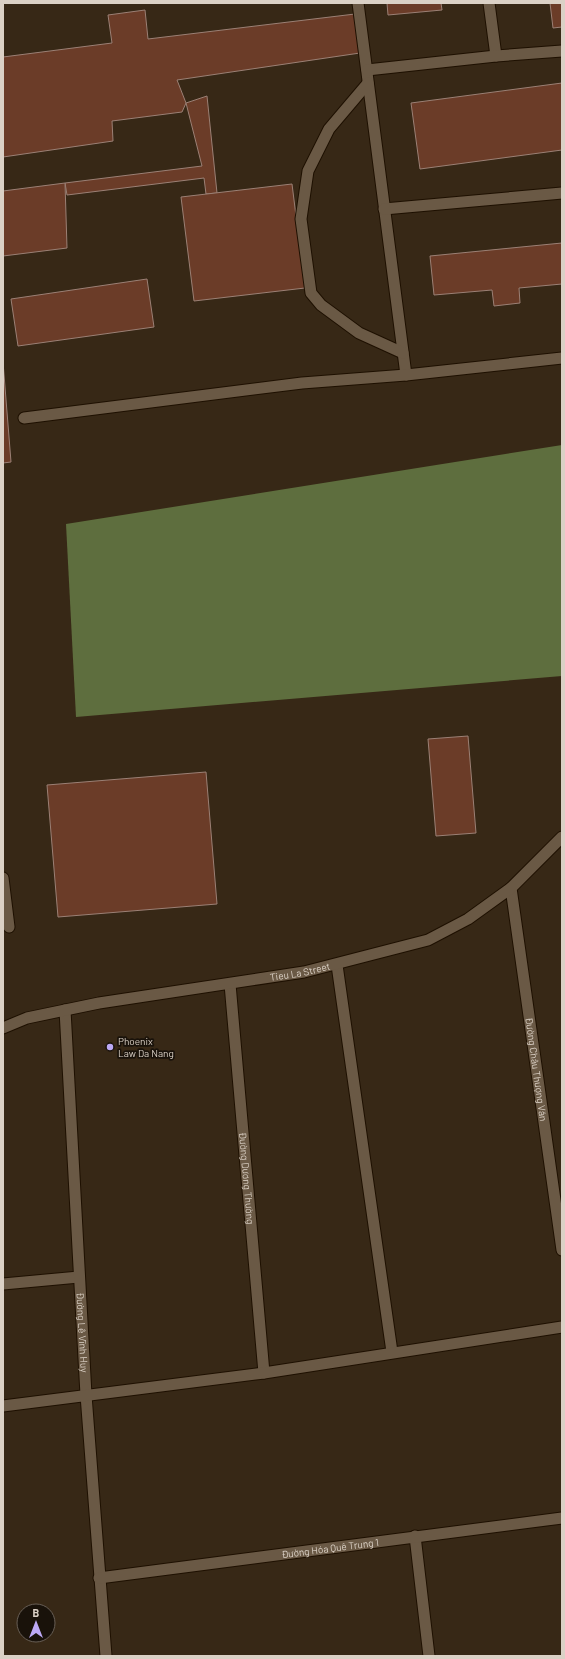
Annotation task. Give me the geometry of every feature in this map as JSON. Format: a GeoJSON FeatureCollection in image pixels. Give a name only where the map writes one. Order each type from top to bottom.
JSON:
{"type":"FeatureCollection","features":[{"type":"Feature","properties":{"kind":"street"},"geometry":{"type":"LineString","coordinates":[[358,3],[406,375]]}},
{"type":"Feature","properties":{"kind":"street"},"geometry":{"type":"LineString","coordinates":[[490,3],[496,56]]}},
{"type":"Feature","properties":{"kind":"street"},"geometry":{"type":"LineString","coordinates":[[367,70],[496,56],[562,51]]}},
{"type":"Feature","properties":{"kind":"street"},"geometry":{"type":"LineString","coordinates":[[368,83],[329,129],[308,171],[300,219],[311,293],[321,305],[359,333],[403,352]]}},
{"type":"Feature","properties":{"kind":"street"},"geometry":{"type":"LineString","coordinates":[[384,209],[562,193]]}},
{"type":"Feature","properties":{"kind":"street"},"geometry":{"type":"LineString","coordinates":[[24,418],[302,383],[406,375],[562,358]]}},
{"type":"Feature","properties":{"kind":"street","name":"Tieu La Street"},"geometry":{"type":"LineString","coordinates":[[3,1028],[27,1018],[139,996],[230,984],[304,972],[337,965],[428,940],[468,920],[511,888],[562,837]]}},
{"type":"Feature","properties":{"kind":"street"},"geometry":{"type":"LineString","coordinates":[[3,878],[9,927]]}},
{"type":"Feature","properties":{"kind":"street","name":"Đường Châu Thượng Văn"},"geometry":{"type":"LineString","coordinates":[[511,888],[562,1250]]}},
{"type":"Feature","properties":{"kind":"street"},"geometry":{"type":"LineString","coordinates":[[337,965],[392,1352]]}},
{"type":"Feature","properties":{"kind":"street","name":"Đường Dương Thường"},"geometry":{"type":"LineString","coordinates":[[230,984],[264,1373]]}},
{"type":"Feature","properties":{"kind":"street","name":"Đường Lê Vĩnh Huy"},"geometry":{"type":"LineString","coordinates":[[65,1010],[86,1395],[106,1656]]}},
{"type":"Feature","properties":{"kind":"street"},"geometry":{"type":"LineString","coordinates":[[3,1284],[79,1277]]}},
{"type":"Feature","properties":{"kind":"street"},"geometry":{"type":"LineString","coordinates":[[3,1406],[264,1373],[392,1352],[562,1327]]}},
{"type":"Feature","properties":{"kind":"street","name":"Đường Hóa Quê Trung 1"},"geometry":{"type":"LineString","coordinates":[[99,1578],[562,1518]]}},
{"type":"Feature","properties":{"kind":"street"},"geometry":{"type":"LineString","coordinates":[[415,1536],[429,1656]]}},
{"type":"Feature","properties":{"kind":"shaded area"},"geometry":{"type":"Polygon","coordinates":[[[562,445],[562,676],[76,717],[66,524],[562,445]]]}},
{"type":"Feature","properties":{"kind":"building"},"geometry":{"type":"Polygon","coordinates":[[[387,3],[441,3],[442,10],[388,15],[387,3]]]}},
{"type":"Feature","properties":{"kind":"building"},"geometry":{"type":"Polygon","coordinates":[[[550,3],[562,3],[562,27],[553,28],[550,3]]]}},
{"type":"Feature","properties":{"kind":"building"},"geometry":{"type":"Polygon","coordinates":[[[145,10],[148,39],[355,14],[360,53],[177,80],[186,103],[182,112],[112,121],[113,141],[3,157],[3,57],[112,43],[108,15],[145,10]]]}},
{"type":"Feature","properties":{"kind":"building"},"geometry":{"type":"Polygon","coordinates":[[[562,83],[562,150],[420,169],[411,103],[562,83]]]}},
{"type":"Feature","properties":{"kind":"building"},"geometry":{"type":"Polygon","coordinates":[[[207,96],[217,193],[206,194],[204,178],[67,195],[65,183],[202,166],[186,103],[207,96]]]}},
{"type":"Feature","properties":{"kind":"building"},"geometry":{"type":"Polygon","coordinates":[[[65,183],[67,248],[3,256],[3,191],[65,183]]]}},
{"type":"Feature","properties":{"kind":"building"},"geometry":{"type":"Polygon","coordinates":[[[292,184],[305,288],[194,301],[181,197],[292,184]]]}},
{"type":"Feature","properties":{"kind":"building"},"geometry":{"type":"Polygon","coordinates":[[[562,243],[562,284],[519,288],[520,303],[494,306],[492,290],[434,295],[430,256],[562,243]]]}},
{"type":"Feature","properties":{"kind":"building"},"geometry":{"type":"Polygon","coordinates":[[[147,279],[154,327],[18,346],[11,299],[147,279]]]}},
{"type":"Feature","properties":{"kind":"building"},"geometry":{"type":"Polygon","coordinates":[[[3,362],[11,462],[3,463],[3,362]]]}},
{"type":"Feature","properties":{"kind":"building"},"geometry":{"type":"Polygon","coordinates":[[[468,736],[476,833],[436,836],[428,739],[468,736]]]}},
{"type":"Feature","properties":{"kind":"building"},"geometry":{"type":"Polygon","coordinates":[[[206,772],[217,904],[58,917],[47,785],[206,772]]]}},
{"type":"Feature","properties":{"kind":"place","name":"Phoenix Law Da Nang"},"geometry":{"type":"Point","coordinates":[110,1047]}}]}
